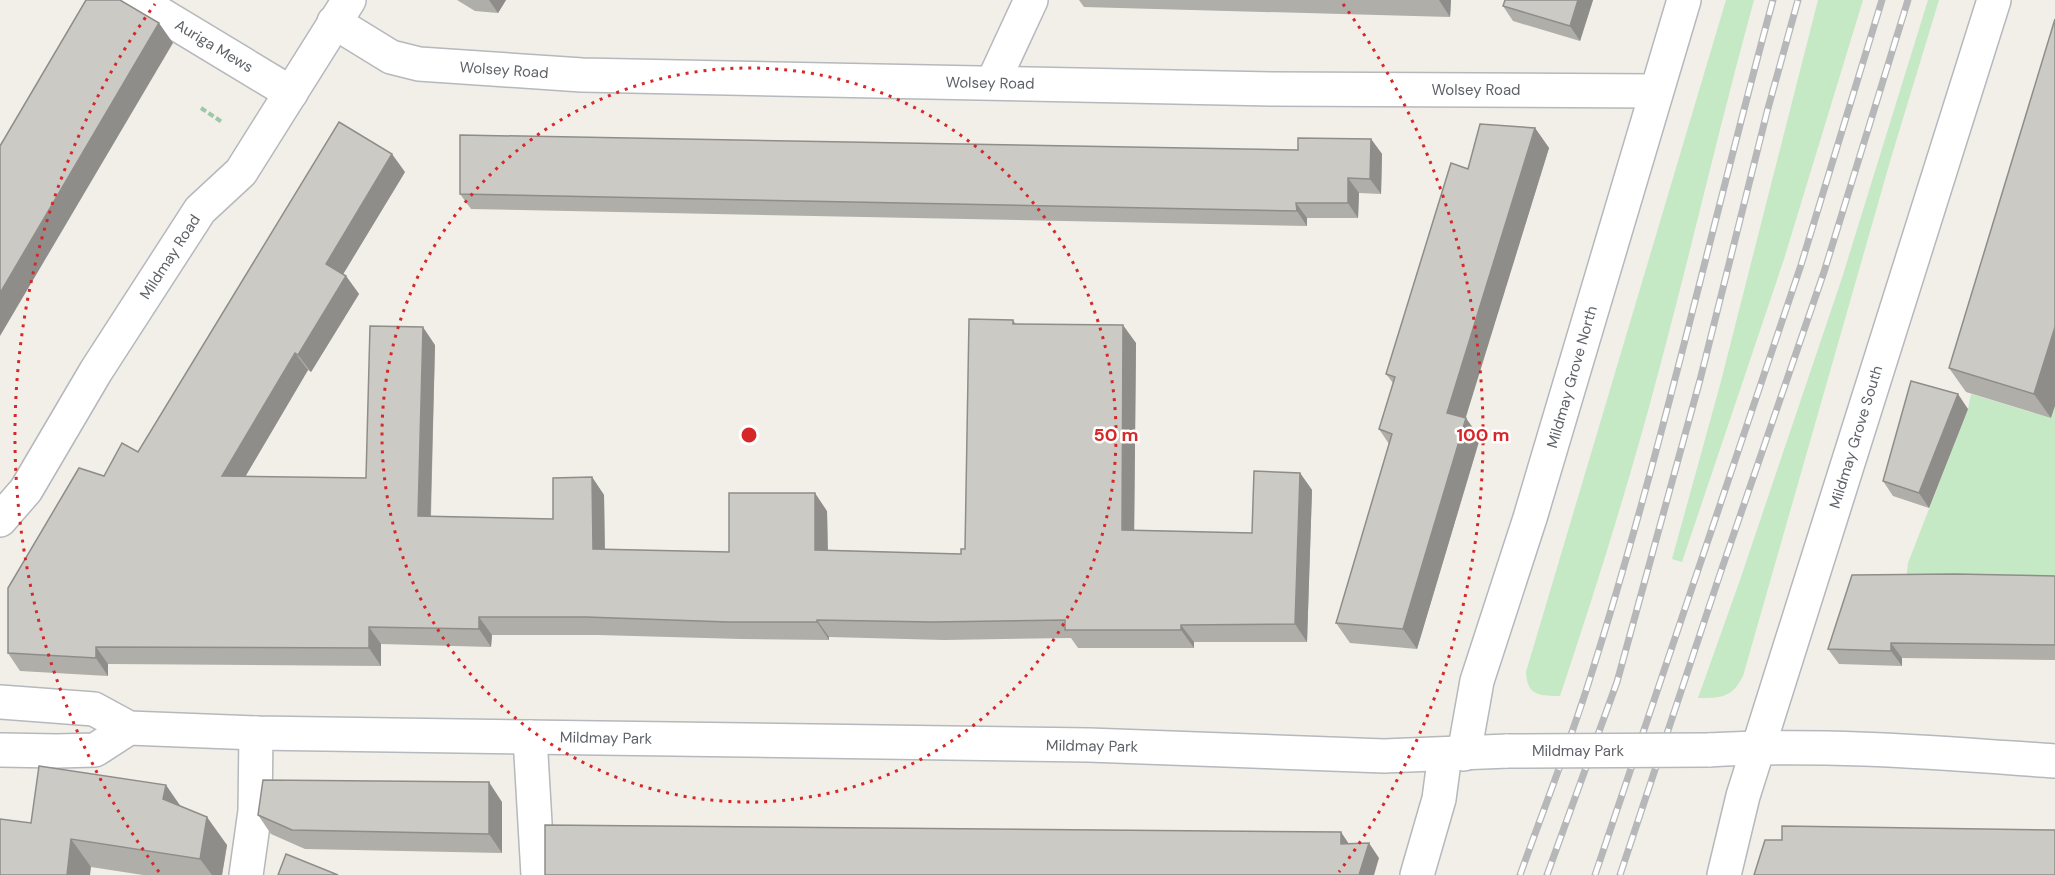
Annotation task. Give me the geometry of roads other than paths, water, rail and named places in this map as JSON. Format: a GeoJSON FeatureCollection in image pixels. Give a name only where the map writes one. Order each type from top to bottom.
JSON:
{"type":"FeatureCollection","features":[{"type":"Feature","properties":{"kind":"street","name":"Auriga Mews"},"geometry":{"type":"LineString","coordinates":[[137,0],[291,93]]}},
{"type":"Feature","properties":{"kind":"street"},"geometry":{"type":"LineString","coordinates":[[993,82],[1031,0]]}},
{"type":"Feature","properties":{"kind":"street","name":"Mildmay Grove North"},"geometry":{"type":"LineString","coordinates":[[1417,875],[1439,799],[1530,519],[1684,0]]}},
{"type":"Feature","properties":{"kind":"street","name":"Mildmay Grove South"},"geometry":{"type":"LineString","coordinates":[[1724,875],[1743,795],[1994,0]]}},
{"type":"Feature","properties":{"kind":"street","name":"Mildmay Road"},"geometry":{"type":"LineString","coordinates":[[0,520],[26,490],[96,371],[200,210],[241,172],[342,11]]}},
{"type":"Feature","properties":{"kind":"street","name":"Wolsey Road"},"geometry":{"type":"LineString","coordinates":[[342,11],[391,57],[419,64],[582,75],[1285,90],[1656,91]]}},
{"type":"Feature","properties":{"kind":"street","name":"Mildmay Park"},"geometry":{"type":"LineString","coordinates":[[0,702],[94,709],[129,728],[256,733],[1089,745],[1384,756],[1759,747],[1896,751],[2055,761]]}},
{"type":"Feature","properties":{"kind":"street"},"geometry":{"type":"LineString","coordinates":[[0,750],[57,752],[95,750],[129,728]]}},
{"type":"Feature","properties":{"kind":"street"},"geometry":{"type":"LineString","coordinates":[[246,875],[255,811],[256,733]]}},
{"type":"Feature","properties":{"kind":"street"},"geometry":{"type":"LineString","coordinates":[[530,737],[538,875]]}},
{"type":"Feature","properties":{"kind":"railway"},"geometry":{"type":"LineString","coordinates":[[1520,875],[1575,723],[1617,589],[1664,421],[1773,0]]}},
{"type":"Feature","properties":{"kind":"railway"},"geometry":{"type":"LineString","coordinates":[[1547,875],[1617,682],[1700,380],[1767,112],[1798,0]]}},
{"type":"Feature","properties":{"kind":"railway"},"geometry":{"type":"LineString","coordinates":[[1595,875],[1801,265],[1882,0]]}},
{"type":"Feature","properties":{"kind":"railway"},"geometry":{"type":"LineString","coordinates":[[1620,875],[1824,272],[1908,0]]}}]}
